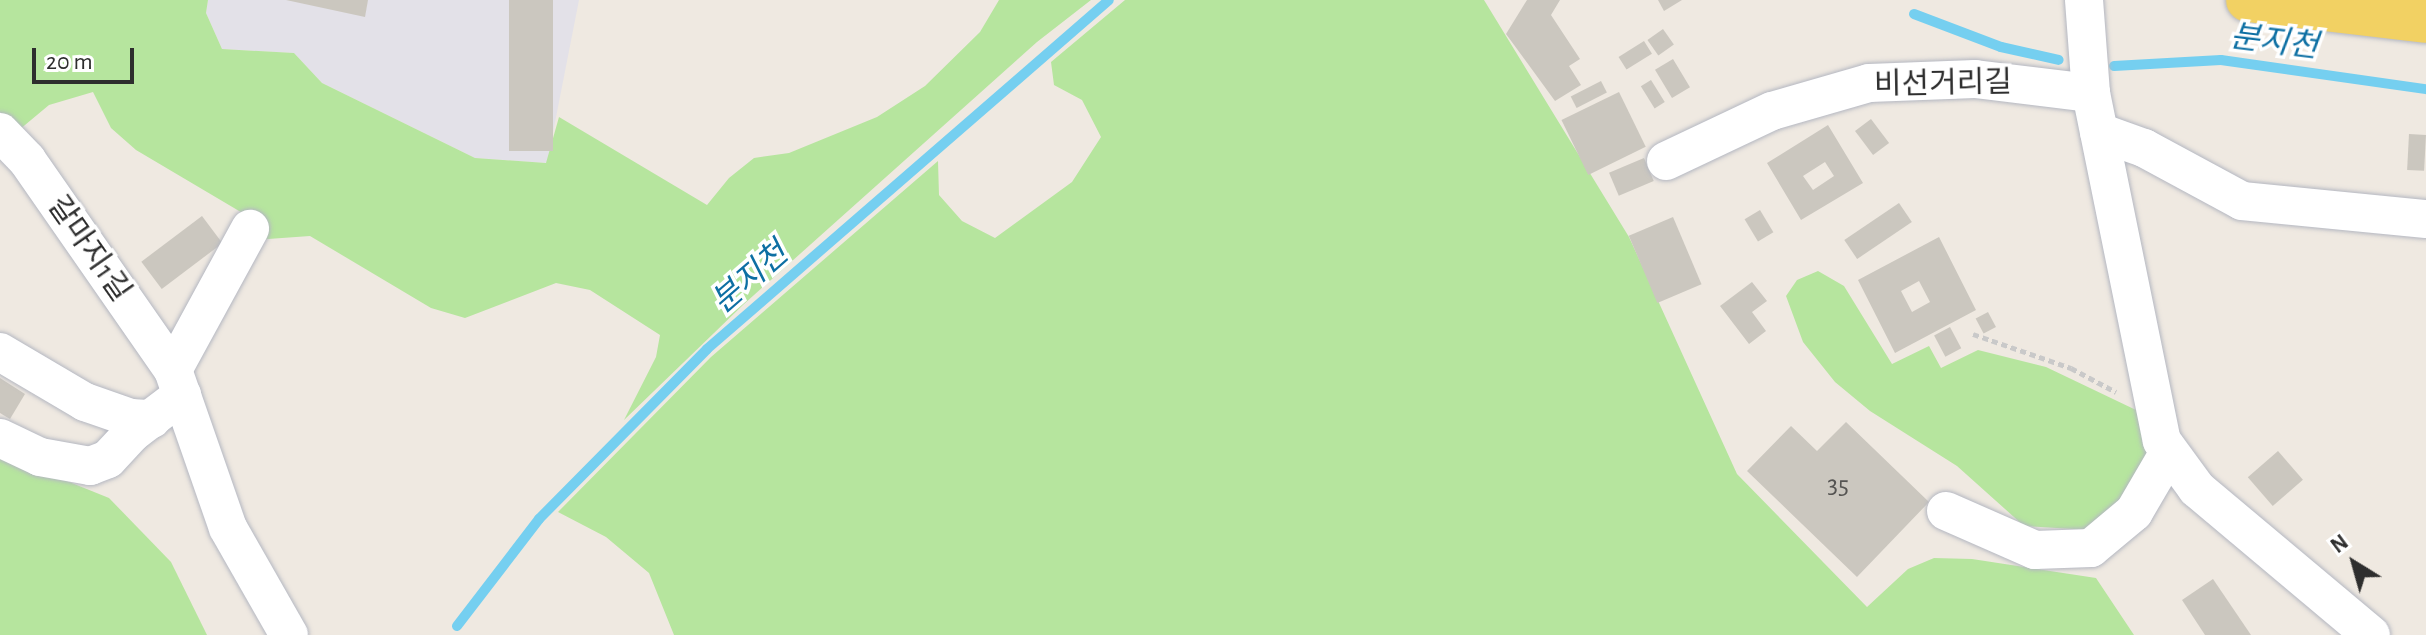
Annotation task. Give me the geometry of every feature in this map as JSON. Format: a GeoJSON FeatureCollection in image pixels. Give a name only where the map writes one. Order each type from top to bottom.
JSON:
{"type":"FeatureCollection","features":[{"type":"Feature","properties":{"kind":"main road"},"geometry":{"type":"LineString","coordinates":[[2248,0],[2323,4],[2426,21]]}},
{"type":"Feature","properties":{"kind":"street"},"geometry":{"type":"LineString","coordinates":[[2084,0],[2091,93],[2152,397],[2169,452],[2223,513],[2371,635]]}},
{"type":"Feature","properties":{"kind":"street","name":"비선거리길"},"geometry":{"type":"LineString","coordinates":[[1666,161],[1772,111],[1869,83],[1975,79],[2091,93]]}},
{"type":"Feature","properties":{"kind":"street","name":"갈마지1길"},"geometry":{"type":"LineString","coordinates":[[0,132],[27,160],[177,383],[228,528],[289,635]]}},
{"type":"Feature","properties":{"kind":"street"},"geometry":{"type":"LineString","coordinates":[[2099,132],[2144,148],[2242,201],[2426,219]]}},
{"type":"Feature","properties":{"kind":"street"},"geometry":{"type":"LineString","coordinates":[[0,438],[40,457],[90,466],[108,459],[152,419],[177,383],[250,229]]}},
{"type":"Feature","properties":{"kind":"street"},"geometry":{"type":"LineString","coordinates":[[0,352],[85,402],[131,418],[152,419]]}},
{"type":"Feature","properties":{"kind":"street"},"geometry":{"type":"LineString","coordinates":[[1946,511],[2007,542],[2035,550],[2091,548],[2134,512],[2169,452]]}},
{"type":"Feature","properties":{"kind":"path"},"geometry":{"type":"LineString","coordinates":[[1973,334],[2071,368],[2110,390],[2152,397]]}},
{"type":"Feature","properties":{"kind":"shaded area"},"geometry":{"type":"Polygon","coordinates":[[[208,0],[579,0],[547,163],[475,158],[322,83],[294,53],[222,49],[206,13],[208,0]]]}},
{"type":"Feature","properties":{"kind":"green space"},"geometry":{"type":"Polygon","coordinates":[[[0,0],[208,0],[206,13],[222,49],[294,53],[322,83],[475,158],[546,163],[559,117],[707,205],[729,178],[754,158],[789,153],[877,117],[925,86],[980,32],[999,0],[1091,0],[1037,42],[744,304],[624,420],[656,357],[660,335],[590,290],[556,283],[465,318],[431,308],[310,236],[254,240],[261,224],[136,150],[111,128],[93,92],[49,105],[19,130],[0,112],[0,0]]]}},
{"type":"Feature","properties":{"kind":"green space"},"geometry":{"type":"Polygon","coordinates":[[[1125,0],[1484,0],[1629,237],[1737,474],[1867,607],[1908,569],[1934,558],[1972,559],[2096,578],[2134,635],[674,635],[649,573],[606,537],[558,512],[711,357],[938,161],[939,195],[962,221],[995,238],[1072,182],[1101,137],[1082,100],[1054,85],[1051,62],[1125,0]]]}},
{"type":"Feature","properties":{"kind":"green space"},"geometry":{"type":"Polygon","coordinates":[[[1818,271],[1844,286],[1892,364],[1929,346],[1941,368],[1978,350],[2046,367],[2136,410],[2149,456],[2144,475],[2090,530],[2024,526],[1957,466],[1870,411],[1835,382],[1803,342],[1786,296],[1797,280],[1818,271]]]}},
{"type":"Feature","properties":{"kind":"green space"},"geometry":{"type":"Polygon","coordinates":[[[0,454],[109,498],[171,562],[207,635],[0,635],[0,454]]]}},
{"type":"Feature","properties":{"kind":"building"},"geometry":{"type":"Polygon","coordinates":[[[286,0],[368,0],[365,17],[286,0]]]}},
{"type":"Feature","properties":{"kind":"building"},"geometry":{"type":"Polygon","coordinates":[[[509,0],[553,0],[553,151],[509,151],[509,0]]]}},
{"type":"Feature","properties":{"kind":"building"},"geometry":{"type":"Polygon","coordinates":[[[1527,0],[1560,0],[1551,15],[1580,59],[1569,66],[1581,85],[1555,101],[1506,34],[1527,0]]]}},
{"type":"Feature","properties":{"kind":"building"},"geometry":{"type":"Polygon","coordinates":[[[1658,0],[1682,0],[1664,11],[1658,0]]]}},
{"type":"Feature","properties":{"kind":"building"},"geometry":{"type":"Polygon","coordinates":[[[1663,29],[1674,45],[1658,55],[1647,40],[1663,29]]]}},
{"type":"Feature","properties":{"kind":"building"},"geometry":{"type":"Polygon","coordinates":[[[1644,41],[1652,54],[1627,70],[1619,57],[1644,41]]]}},
{"type":"Feature","properties":{"kind":"building"},"geometry":{"type":"Polygon","coordinates":[[[1673,59],[1690,87],[1672,98],[1655,70],[1673,59]]]}},
{"type":"Feature","properties":{"kind":"building"},"geometry":{"type":"Polygon","coordinates":[[[1651,80],[1665,102],[1655,108],[1641,86],[1651,80]]]}},
{"type":"Feature","properties":{"kind":"building"},"geometry":{"type":"Polygon","coordinates":[[[1601,81],[1607,93],[1577,108],[1571,96],[1601,81]]]}},
{"type":"Feature","properties":{"kind":"building"},"geometry":{"type":"Polygon","coordinates":[[[1619,92],[1646,147],[1588,175],[1561,120],[1619,92]]]}},
{"type":"Feature","properties":{"kind":"building"},"geometry":{"type":"Polygon","coordinates":[[[1871,119],[1889,143],[1873,155],[1855,131],[1871,119]]]}},
{"type":"Feature","properties":{"kind":"building"},"geometry":{"type":"Polygon","coordinates":[[[1828,125],[1863,183],[1801,220],[1767,163],[1828,125]],[[1825,162],[1803,176],[1813,190],[1834,176],[1825,162]]]}},
{"type":"Feature","properties":{"kind":"building"},"geometry":{"type":"Polygon","coordinates":[[[2409,134],[2426,135],[2424,171],[2407,170],[2409,134]]]}},
{"type":"Feature","properties":{"kind":"building"},"geometry":{"type":"Polygon","coordinates":[[[1644,158],[1654,181],[1619,196],[1609,173],[1644,158]]]}},
{"type":"Feature","properties":{"kind":"building"},"geometry":{"type":"Polygon","coordinates":[[[1899,203],[1912,222],[1857,259],[1844,240],[1899,203]]]}},
{"type":"Feature","properties":{"kind":"building"},"geometry":{"type":"Polygon","coordinates":[[[1760,210],[1773,232],[1758,242],[1745,219],[1760,210]]]}},
{"type":"Feature","properties":{"kind":"building"},"geometry":{"type":"Polygon","coordinates":[[[202,216],[222,243],[162,289],[141,262],[202,216]]]}},
{"type":"Feature","properties":{"kind":"building"},"geometry":{"type":"Polygon","coordinates":[[[1673,217],[1702,284],[1657,303],[1629,236],[1673,217]]]}},
{"type":"Feature","properties":{"kind":"building"},"geometry":{"type":"Polygon","coordinates":[[[1939,237],[1976,310],[1895,353],[1858,280],[1939,237]],[[1919,281],[1901,291],[1912,312],[1930,302],[1919,281]]]}},
{"type":"Feature","properties":{"kind":"building"},"geometry":{"type":"Polygon","coordinates":[[[1752,282],[1767,301],[1752,312],[1766,331],[1749,344],[1720,306],[1752,282]]]}},
{"type":"Feature","properties":{"kind":"building"},"geometry":{"type":"Polygon","coordinates":[[[1988,312],[1996,327],[1984,334],[1976,319],[1988,312]]]}},
{"type":"Feature","properties":{"kind":"building"},"geometry":{"type":"Polygon","coordinates":[[[1950,327],[1961,348],[1945,357],[1934,335],[1950,327]]]}},
{"type":"Feature","properties":{"kind":"building"},"geometry":{"type":"Polygon","coordinates":[[[0,378],[25,394],[10,419],[0,413],[0,378]]]}},
{"type":"Feature","properties":{"kind":"building"},"geometry":{"type":"Polygon","coordinates":[[[1846,422],[1929,502],[1857,577],[1747,471],[1791,426],[1817,451],[1846,422]]]}},
{"type":"Feature","properties":{"kind":"building"},"geometry":{"type":"Polygon","coordinates":[[[2278,451],[2303,480],[2273,506],[2248,477],[2278,451]]]}},
{"type":"Feature","properties":{"kind":"building"},"geometry":{"type":"Polygon","coordinates":[[[2213,579],[2251,635],[2205,635],[2182,600],[2213,579]]]}},
{"type":"Feature","properties":{"kind":"waterway","name":"분지천"},"geometry":{"type":"LineString","coordinates":[[457,626],[539,519],[707,349],[1109,0]]}},
{"type":"Feature","properties":{"kind":"waterway","name":"분지천"},"geometry":{"type":"LineString","coordinates":[[1914,14],[2001,47],[2059,60]]}},
{"type":"Feature","properties":{"kind":"waterway","name":"분지천"},"geometry":{"type":"LineString","coordinates":[[2114,66],[2221,60],[2426,89]]}}]}
